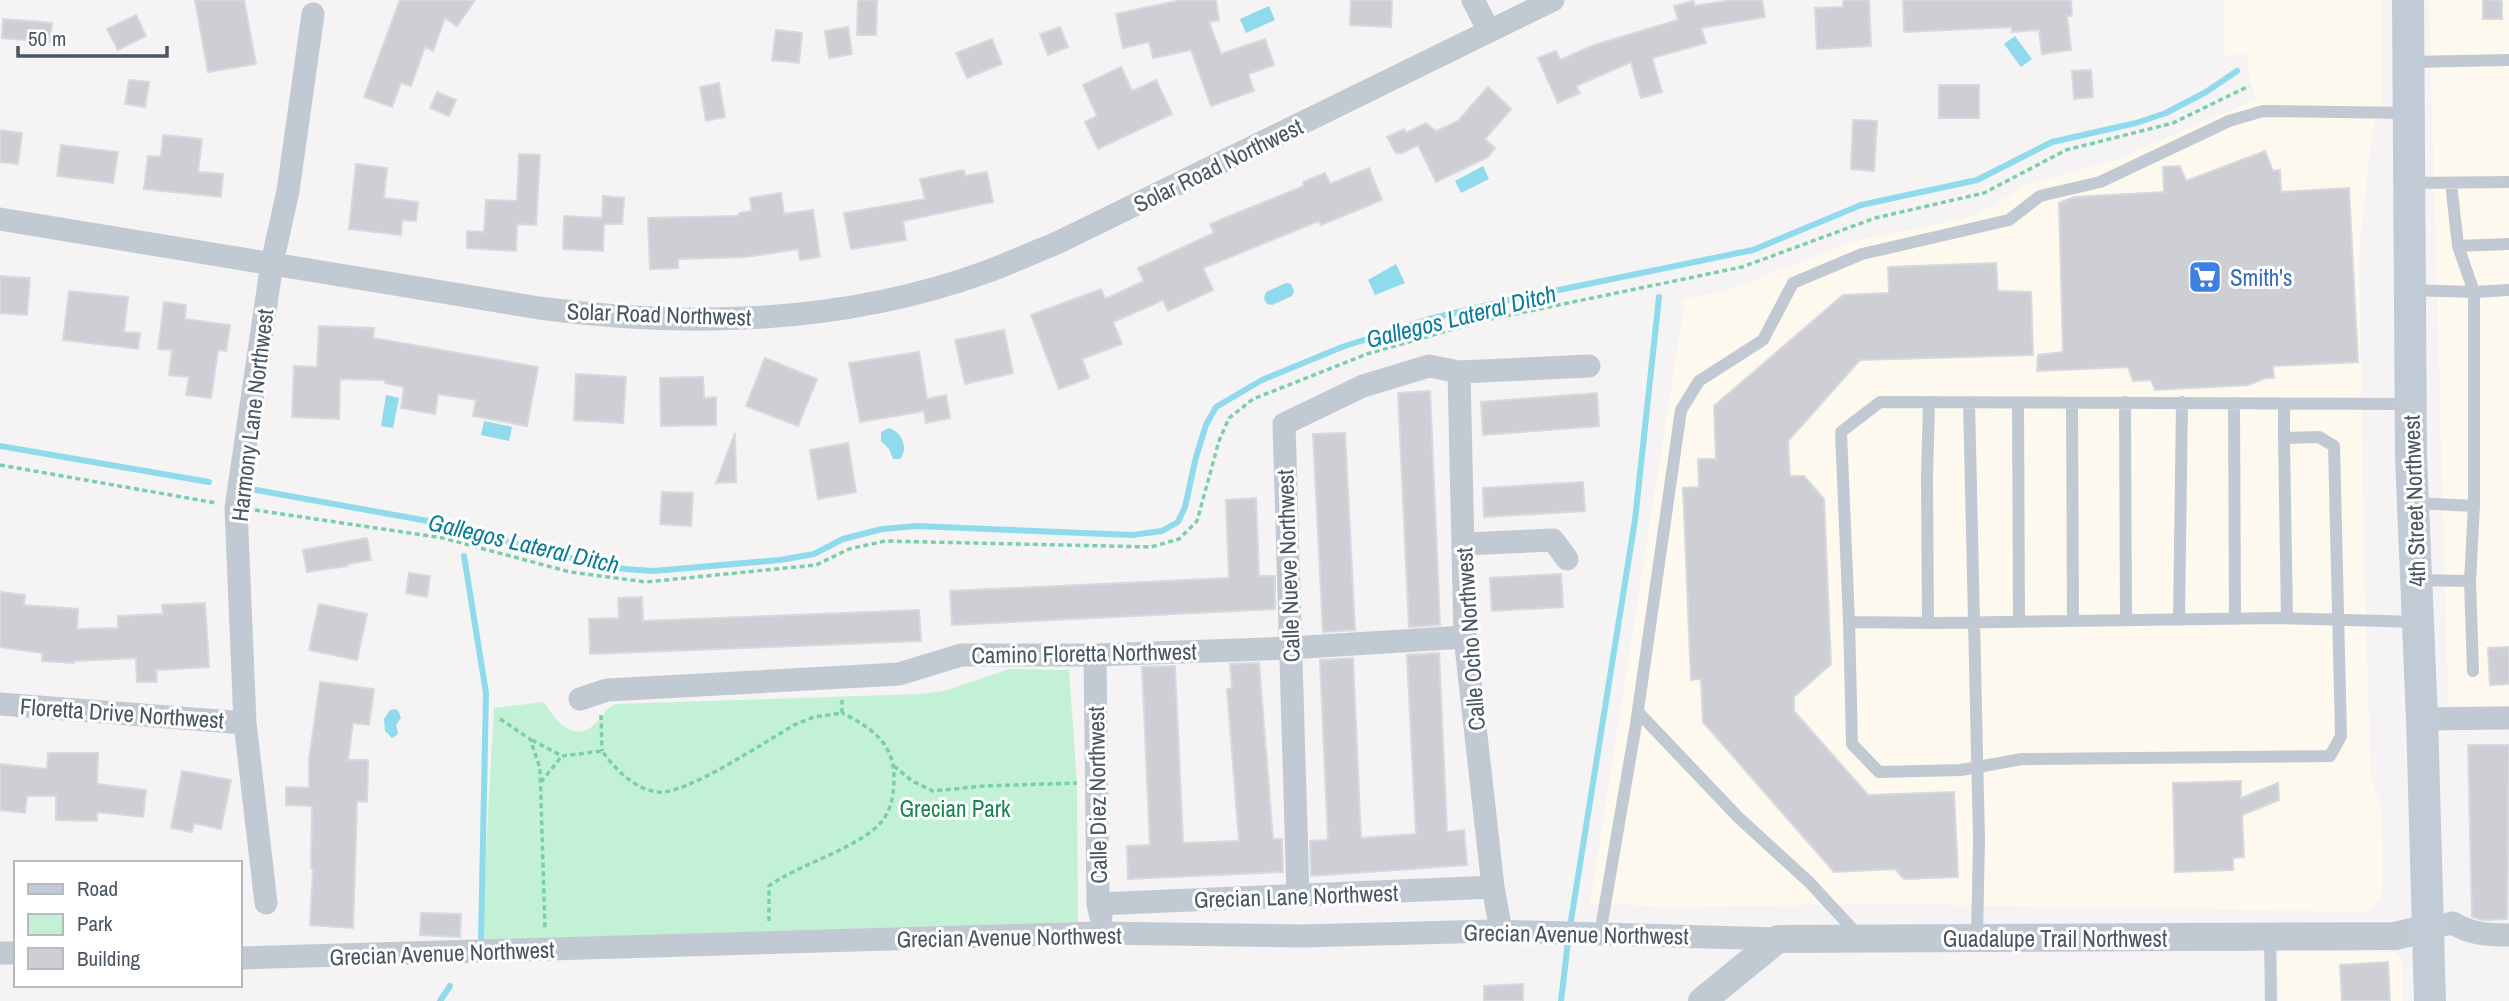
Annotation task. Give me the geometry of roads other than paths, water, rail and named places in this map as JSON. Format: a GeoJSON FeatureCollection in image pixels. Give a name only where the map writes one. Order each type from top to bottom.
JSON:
{"type":"FeatureCollection","features":[{"type":"Feature","properties":{"kind":"main road","name":"4th Street Northwest"},"geometry":{"type":"LineString","coordinates":[[2408,0],[2413,503],[2430,1001]]}},
{"type":"Feature","properties":{"kind":"street"},"geometry":{"type":"LineString","coordinates":[[1473,0],[1489,32]]}},
{"type":"Feature","properties":{"kind":"street","name":"Solar Road Northwest"},"geometry":{"type":"LineString","coordinates":[[0,219],[597,316],[743,320],[807,314],[898,298],[984,273],[1059,242],[1553,0]]}},
{"type":"Feature","properties":{"kind":"street","name":"Harmony Lane Northwest"},"geometry":{"type":"LineString","coordinates":[[266,903],[245,723],[236,508],[272,263],[288,191],[314,5]]}},
{"type":"Feature","properties":{"kind":"street","name":"Calle Nueve Northwest"},"geometry":{"type":"LineString","coordinates":[[1298,895],[1284,424],[1363,386],[1429,366],[1459,372]]}},
{"type":"Feature","properties":{"kind":"street"},"geometry":{"type":"LineString","coordinates":[[1459,372],[1589,366]]}},
{"type":"Feature","properties":{"kind":"street","name":"Calle Ocho Northwest"},"geometry":{"type":"LineString","coordinates":[[1459,372],[1465,638],[1493,887],[1501,931]]}},
{"type":"Feature","properties":{"kind":"street"},"geometry":{"type":"LineString","coordinates":[[1464,544],[1553,540],[1567,559]]}},
{"type":"Feature","properties":{"kind":"street","name":"Camino Floretta Northwest"},"geometry":{"type":"LineString","coordinates":[[580,699],[607,690],[899,674],[961,655],[1095,655],[1465,638]]}},
{"type":"Feature","properties":{"kind":"street","name":"Calle Diez Northwest"},"geometry":{"type":"LineString","coordinates":[[1095,655],[1098,904],[1106,933]]}},
{"type":"Feature","properties":{"kind":"street","name":"Floretta Drive Northwest"},"geometry":{"type":"LineString","coordinates":[[0,704],[245,723]]}},
{"type":"Feature","properties":{"kind":"street"},"geometry":{"type":"LineString","coordinates":[[2422,719],[2509,718]]}},
{"type":"Feature","properties":{"kind":"street","name":"Grecian Lane Northwest"},"geometry":{"type":"LineString","coordinates":[[1098,904],[1493,887]]}},
{"type":"Feature","properties":{"kind":"street"},"geometry":{"type":"LineString","coordinates":[[2429,928],[2453,923],[2478,934],[2509,935]]}},
{"type":"Feature","properties":{"kind":"street","name":"Guadalupe Trail Northwest"},"geometry":{"type":"LineString","coordinates":[[1778,939],[2395,936],[2429,928]]}},
{"type":"Feature","properties":{"kind":"street","name":"Grecian Avenue Northwest"},"geometry":{"type":"LineString","coordinates":[[242,958],[1106,933],[1301,936],[1501,931],[1778,939]]}},
{"type":"Feature","properties":{"kind":"street"},"geometry":{"type":"LineString","coordinates":[[1702,1001],[1778,939]]}},
{"type":"Feature","properties":{"kind":"lane"},"geometry":{"type":"LineString","coordinates":[[2408,62],[2509,60]]}},
{"type":"Feature","properties":{"kind":"lane"},"geometry":{"type":"LineString","coordinates":[[1600,934],[1638,712],[1681,411],[1699,381],[1763,340],[1793,284],[1862,254],[2009,220],[2040,196],[2100,182],[2229,121],[2263,111],[2409,113]]}},
{"type":"Feature","properties":{"kind":"lane"},"geometry":{"type":"LineString","coordinates":[[2409,183],[2509,182]]}},
{"type":"Feature","properties":{"kind":"lane"},"geometry":{"type":"LineString","coordinates":[[2451,183],[2458,246],[2474,292],[2474,506],[2470,581],[2473,671]]}},
{"type":"Feature","properties":{"kind":"lane"},"geometry":{"type":"LineString","coordinates":[[2458,246],[2509,244]]}},
{"type":"Feature","properties":{"kind":"lane"},"geometry":{"type":"LineString","coordinates":[[2410,290],[2509,290]]}},
{"type":"Feature","properties":{"kind":"lane"},"geometry":{"type":"LineString","coordinates":[[2284,438],[2319,438],[2334,446],[2341,736],[2330,756],[2022,759],[1961,770],[1880,772],[1852,744],[1841,432],[1880,402],[2411,404]]}},
{"type":"Feature","properties":{"kind":"lane"},"geometry":{"type":"LineString","coordinates":[[1928,623],[1929,402]]}},
{"type":"Feature","properties":{"kind":"lane"},"geometry":{"type":"LineString","coordinates":[[1969,402],[1978,767],[1977,938]]}},
{"type":"Feature","properties":{"kind":"lane"},"geometry":{"type":"LineString","coordinates":[[2124,402],[2126,620]]}},
{"type":"Feature","properties":{"kind":"lane"},"geometry":{"type":"LineString","coordinates":[[2179,619],[2182,402]]}},
{"type":"Feature","properties":{"kind":"lane"},"geometry":{"type":"LineString","coordinates":[[2018,403],[2020,622]]}},
{"type":"Feature","properties":{"kind":"lane"},"geometry":{"type":"LineString","coordinates":[[2072,403],[2073,621]]}},
{"type":"Feature","properties":{"kind":"lane"},"geometry":{"type":"LineString","coordinates":[[2234,403],[2235,619]]}},
{"type":"Feature","properties":{"kind":"lane"},"geometry":{"type":"LineString","coordinates":[[2284,404],[2287,618]]}},
{"type":"Feature","properties":{"kind":"lane"},"geometry":{"type":"LineString","coordinates":[[2413,503],[2474,506]]}},
{"type":"Feature","properties":{"kind":"lane"},"geometry":{"type":"LineString","coordinates":[[2416,580],[2470,581]]}},
{"type":"Feature","properties":{"kind":"lane"},"geometry":{"type":"LineString","coordinates":[[1849,622],[2287,618],[2418,622]]}},
{"type":"Feature","properties":{"kind":"lane"},"geometry":{"type":"LineString","coordinates":[[1638,712],[1738,817],[1810,883],[1861,939]]}},
{"type":"Feature","properties":{"kind":"lane"},"geometry":{"type":"LineString","coordinates":[[2270,937],[2271,1001]]}},
{"type":"Feature","properties":{"kind":"water"},"geometry":{"type":"Polygon","coordinates":[[[1269,6],[1275,20],[1246,33],[1240,19],[1269,6]]]}},
{"type":"Feature","properties":{"kind":"water"},"geometry":{"type":"Polygon","coordinates":[[[2015,36],[2032,59],[2021,67],[2004,44],[2015,36]]]}},
{"type":"Feature","properties":{"kind":"water"},"geometry":{"type":"Polygon","coordinates":[[[1483,166],[1489,179],[1461,193],[1455,181],[1483,166]]]}},
{"type":"Feature","properties":{"kind":"water"},"geometry":{"type":"Polygon","coordinates":[[[1396,264],[1405,283],[1375,295],[1368,280],[1396,264]]]}},
{"type":"Feature","properties":{"kind":"water"},"geometry":{"type":"Polygon","coordinates":[[[1286,283],[1291,284],[1294,291],[1292,296],[1272,305],[1267,304],[1264,298],[1266,292],[1286,283]]]}},
{"type":"Feature","properties":{"kind":"water"},"geometry":{"type":"Polygon","coordinates":[[[386,395],[399,398],[393,428],[381,426],[386,395]]]}},
{"type":"Feature","properties":{"kind":"water"},"geometry":{"type":"Polygon","coordinates":[[[484,421],[512,427],[509,441],[481,435],[484,421]]]}},
{"type":"Feature","properties":{"kind":"water"},"geometry":{"type":"Polygon","coordinates":[[[889,428],[903,441],[904,450],[900,459],[893,459],[889,449],[881,441],[881,432],[889,428]]]}},
{"type":"Feature","properties":{"kind":"water"},"geometry":{"type":"Polygon","coordinates":[[[396,709],[401,718],[396,725],[398,734],[392,738],[385,731],[384,719],[390,710],[396,709]]]}},
{"type":"Feature","properties":{"kind":"waterway","name":"Gallegos Lateral Ditch"},"geometry":{"type":"LineString","coordinates":[[256,490],[428,521],[587,562],[653,571],[780,560],[814,554],[843,539],[882,529],[917,526],[1132,535],[1162,531],[1178,522],[1185,507],[1196,457],[1206,425],[1216,407],[1262,380],[1342,347],[1429,319],[1753,250],[1861,205],[1977,180],[2052,142],[2136,123],[2166,113],[2206,92],[2237,71]]}},
{"type":"Feature","properties":{"kind":"waterway"},"geometry":{"type":"LineString","coordinates":[[1561,1001],[1569,933],[1635,520],[1659,297]]}},
{"type":"Feature","properties":{"kind":"waterway","name":"Gallegos Lateral Ditch"},"geometry":{"type":"LineString","coordinates":[[0,446],[209,482]]}},
{"type":"Feature","properties":{"kind":"waterway"},"geometry":{"type":"LineString","coordinates":[[464,556],[486,693],[481,940]]}},
{"type":"Feature","properties":{"kind":"waterway"},"geometry":{"type":"LineString","coordinates":[[440,1001],[450,986]]}},
{"type":"Feature","properties":{"kind":"place","name":"Smith's"},"geometry":{"type":"Point","coordinates":[2205,277]}},
{"type":"Feature","properties":{"kind":"park label","name":"Grecian Park"},"geometry":{"type":"Point","coordinates":[955,808]}}]}
